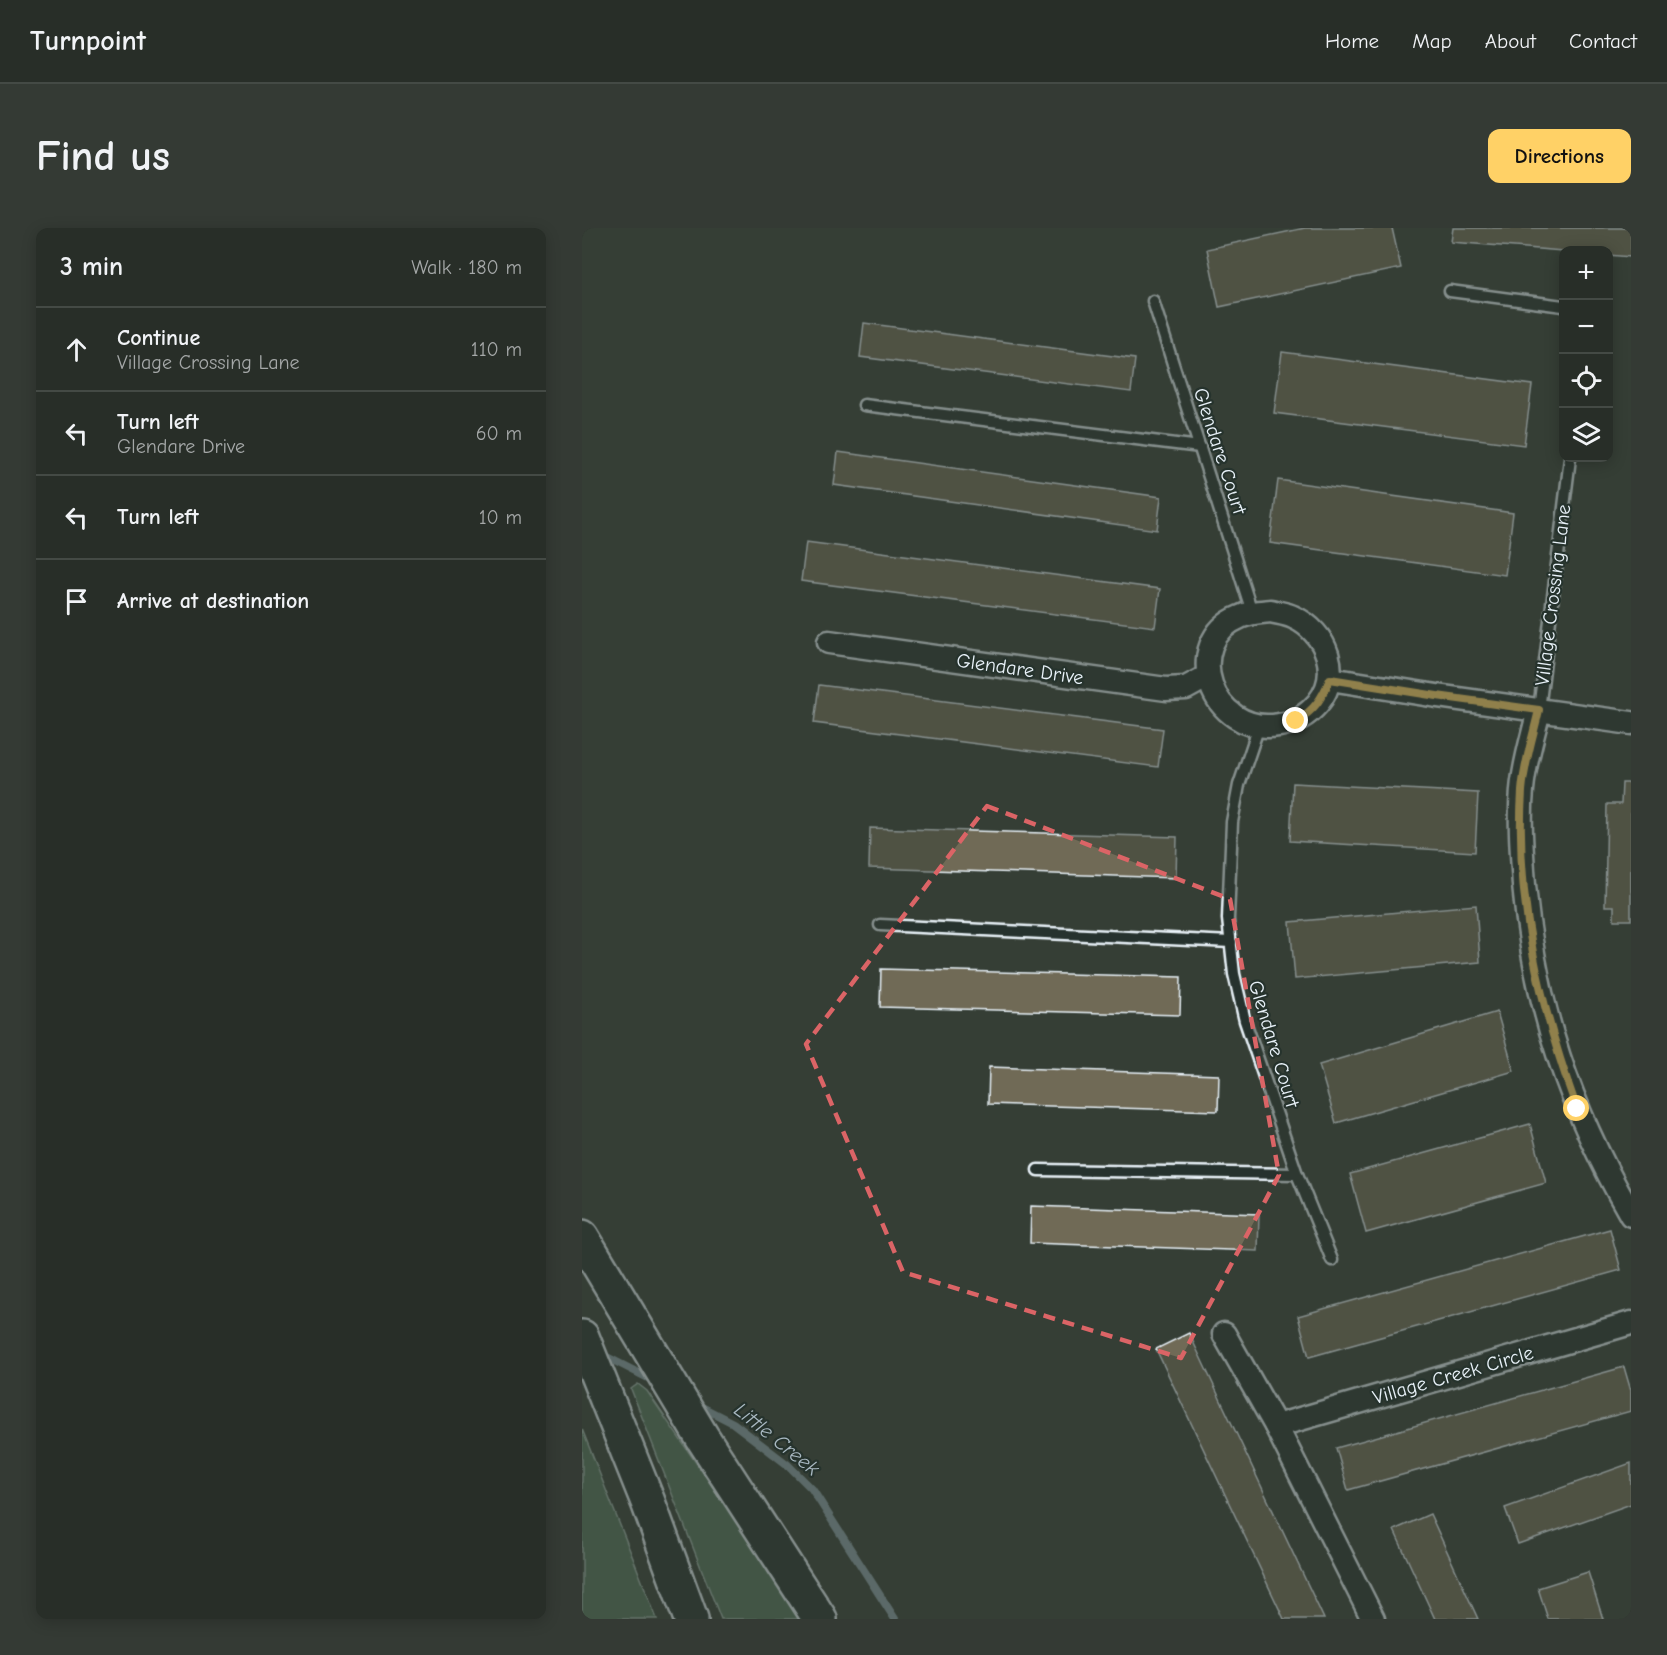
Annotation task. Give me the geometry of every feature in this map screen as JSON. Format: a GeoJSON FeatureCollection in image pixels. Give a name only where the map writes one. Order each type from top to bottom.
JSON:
{"type":"FeatureCollection","features":[{"type":"Feature","properties":{"kind":"highway"},"geometry":{"type":"LineString","coordinates":[[582,1237],[702,1437],[820,1619]]}},
{"type":"Feature","properties":{"kind":"highway"},"geometry":{"type":"LineString","coordinates":[[582,1337],[640,1480],[691,1619]]}},
{"type":"Feature","properties":{"kind":"street"},"geometry":{"type":"LineString","coordinates":[[1271,611],[1293,617],[1312,630],[1320,639],[1330,659],[1330,679],[1322,699],[1306,715],[1285,724],[1259,726],[1240,720],[1222,706],[1215,696],[1208,676],[1210,652],[1220,632],[1238,617],[1252,612],[1271,611]]}},
{"type":"Feature","properties":{"kind":"street","name":"Glendare Drive"},"geometry":{"type":"LineString","coordinates":[[829,642],[1166,689],[1186,688],[1208,676]]}},
{"type":"Feature","properties":{"kind":"street"},"geometry":{"type":"LineString","coordinates":[[1330,679],[1631,723]]}},
{"type":"Feature","properties":{"kind":"street","name":"Village Crossing Lane"},"geometry":{"type":"LineString","coordinates":[[1539,710],[1522,789],[1522,855],[1527,919],[1538,984],[1555,1047],[1577,1109],[1604,1168],[1631,1215]]}},
{"type":"Feature","properties":{"kind":"street","name":"Village Creek Circle"},"geometry":{"type":"LineString","coordinates":[[1276,1426],[1631,1323]]}},
{"type":"Feature","properties":{"kind":"street"},"geometry":{"type":"LineString","coordinates":[[1224,1334],[1276,1426],[1373,1619]]}},
{"type":"Feature","properties":{"kind":"lane"},"geometry":{"type":"LineString","coordinates":[[1450,291],[1559,305]]}},
{"type":"Feature","properties":{"kind":"lane","name":"Glendare Court"},"geometry":{"type":"LineString","coordinates":[[1153,301],[1252,612]]}},
{"type":"Feature","properties":{"kind":"lane"},"geometry":{"type":"LineString","coordinates":[[864,405],[1200,447]]}},
{"type":"Feature","properties":{"kind":"lane","name":"Village Crossing Lane"},"geometry":{"type":"LineString","coordinates":[[1539,710],[1570,462]]}},
{"type":"Feature","properties":{"kind":"lane","name":"Glendare Court"},"geometry":{"type":"LineString","coordinates":[[1259,726],[1239,785],[1232,822],[1228,919],[1234,974],[1245,1021],[1297,1174],[1332,1260]]}},
{"type":"Feature","properties":{"kind":"lane"},"geometry":{"type":"LineString","coordinates":[[880,925],[1231,942]]}},
{"type":"Feature","properties":{"kind":"lane"},"geometry":{"type":"LineString","coordinates":[[1038,1170],[1297,1174]]}},
{"type":"Feature","properties":{"kind":"highlighted area"},"geometry":{"type":"Polygon","coordinates":[[[987,806],[1230,899],[1279,1175],[1181,1358],[903,1272],[806,1044],[987,806]]]}},
{"type":"Feature","properties":{"kind":"green space"},"geometry":{"type":"Polygon","coordinates":[[[638,1384],[647,1391],[803,1619],[721,1619],[631,1389],[638,1384]]]}},
{"type":"Feature","properties":{"kind":"green space"},"geometry":{"type":"Polygon","coordinates":[[[582,1429],[657,1619],[582,1619],[582,1429]]]}},
{"type":"Feature","properties":{"kind":"building"},"geometry":{"type":"Polygon","coordinates":[[[1305,228],[1392,228],[1401,268],[1219,307],[1207,249],[1305,228]]]}},
{"type":"Feature","properties":{"kind":"building"},"geometry":{"type":"Polygon","coordinates":[[[1453,228],[1631,228],[1631,257],[1613,255],[1613,246],[1559,246],[1559,251],[1451,242],[1453,228]]]}},
{"type":"Feature","properties":{"kind":"building"},"geometry":{"type":"Polygon","coordinates":[[[864,323],[1135,359],[1131,392],[860,357],[864,323]]]}},
{"type":"Feature","properties":{"kind":"building"},"geometry":{"type":"Polygon","coordinates":[[[1282,352],[1532,385],[1524,445],[1274,413],[1282,352]]]}},
{"type":"Feature","properties":{"kind":"building"},"geometry":{"type":"Polygon","coordinates":[[[838,452],[1161,497],[1157,530],[834,485],[838,452]]]}},
{"type":"Feature","properties":{"kind":"building"},"geometry":{"type":"Polygon","coordinates":[[[1278,480],[1513,513],[1505,575],[1270,543],[1278,480]]]}},
{"type":"Feature","properties":{"kind":"building"},"geometry":{"type":"Polygon","coordinates":[[[806,542],[1160,589],[1155,627],[801,581],[806,542]]]}},
{"type":"Feature","properties":{"kind":"building"},"geometry":{"type":"Polygon","coordinates":[[[819,685],[1163,729],[1158,767],[814,723],[819,685]]]}},
{"type":"Feature","properties":{"kind":"building"},"geometry":{"type":"Polygon","coordinates":[[[1293,783],[1478,793],[1475,852],[1290,841],[1293,783]]]}},
{"type":"Feature","properties":{"kind":"building"},"geometry":{"type":"Polygon","coordinates":[[[1622,783],[1631,783],[1631,920],[1614,920],[1614,906],[1605,906],[1607,804],[1621,804],[1622,783]]]}},
{"type":"Feature","properties":{"kind":"building"},"geometry":{"type":"Polygon","coordinates":[[[870,828],[1177,837],[1176,878],[869,868],[870,828]]]}},
{"type":"Feature","properties":{"kind":"building"},"geometry":{"type":"Polygon","coordinates":[[[1476,905],[1480,962],[1295,979],[1290,922],[1476,905]]]}},
{"type":"Feature","properties":{"kind":"building"},"geometry":{"type":"Polygon","coordinates":[[[881,969],[1181,977],[1180,1015],[880,1007],[881,969]]]}},
{"type":"Feature","properties":{"kind":"building"},"geometry":{"type":"Polygon","coordinates":[[[1497,1012],[1514,1071],[1336,1123],[1319,1065],[1497,1012]]]}},
{"type":"Feature","properties":{"kind":"building"},"geometry":{"type":"Polygon","coordinates":[[[989,1067],[1219,1075],[1218,1111],[988,1104],[989,1067]]]}},
{"type":"Feature","properties":{"kind":"building"},"geometry":{"type":"Polygon","coordinates":[[[1530,1124],[1546,1183],[1366,1233],[1350,1174],[1530,1124]]]}},
{"type":"Feature","properties":{"kind":"building"},"geometry":{"type":"Polygon","coordinates":[[[1031,1206],[1259,1214],[1258,1251],[1030,1243],[1031,1206]]]}},
{"type":"Feature","properties":{"kind":"building"},"geometry":{"type":"Polygon","coordinates":[[[1610,1229],[1621,1270],[1309,1357],[1298,1316],[1610,1229]]]}},
{"type":"Feature","properties":{"kind":"building"},"geometry":{"type":"Polygon","coordinates":[[[1189,1333],[1324,1619],[1284,1619],[1156,1349],[1189,1333]]]}},
{"type":"Feature","properties":{"kind":"building"},"geometry":{"type":"Polygon","coordinates":[[[1624,1367],[1631,1391],[1631,1411],[1348,1490],[1336,1448],[1624,1367]]]}},
{"type":"Feature","properties":{"kind":"building"},"geometry":{"type":"Polygon","coordinates":[[[1631,1463],[1631,1504],[1518,1544],[1505,1508],[1631,1463]]]}},
{"type":"Feature","properties":{"kind":"building"},"geometry":{"type":"Polygon","coordinates":[[[1430,1514],[1478,1619],[1435,1619],[1394,1530],[1430,1514]]]}},
{"type":"Feature","properties":{"kind":"building"},"geometry":{"type":"Polygon","coordinates":[[[1588,1572],[1603,1619],[1548,1619],[1538,1588],[1588,1572]]]}},
{"type":"Feature","properties":{"kind":"waterway","name":"Little Creek"},"geometry":{"type":"LineString","coordinates":[[599,1353],[648,1378],[656,1379]]}},
{"type":"Feature","properties":{"kind":"waterway","name":"Little Creek"},"geometry":{"type":"LineString","coordinates":[[696,1404],[733,1423],[788,1465],[812,1489],[895,1619]]}},
{"type":"Feature","properties":{"kind":"route"},"geometry":{"type":"LineString","coordinates":[[1296,721],[1315,708],[1322,699],[1330,679],[1539,710],[1522,789],[1522,855],[1527,919],[1538,984],[1555,1047],[1577,1109]]}}]}
